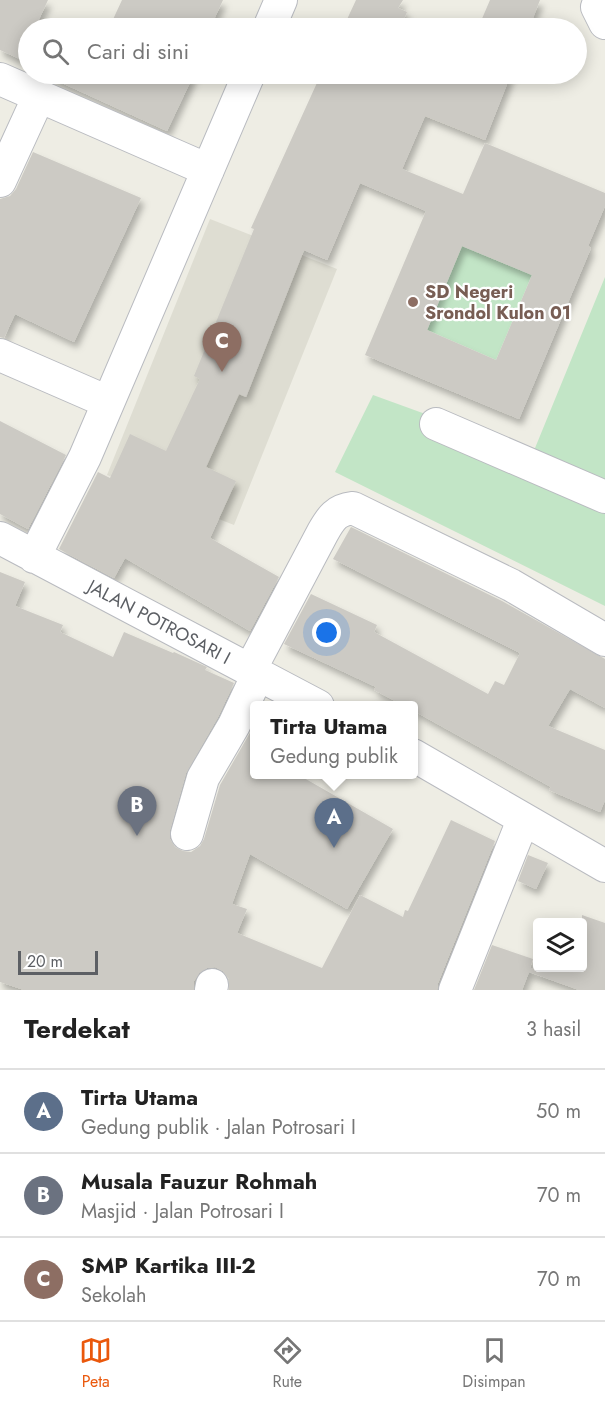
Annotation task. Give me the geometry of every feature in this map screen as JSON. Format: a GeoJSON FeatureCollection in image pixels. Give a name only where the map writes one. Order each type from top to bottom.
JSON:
{"type":"FeatureCollection","features":[{"type":"Feature","properties":{"kind":"street"},"geometry":{"type":"LineString","coordinates":[[273,18],[281,0]]}},
{"type":"Feature","properties":{"kind":"street"},"geometry":{"type":"LineString","coordinates":[[600,0],[597,7],[605,23]]}},
{"type":"Feature","properties":{"kind":"street"},"geometry":{"type":"LineString","coordinates":[[0,79],[208,170]]}},
{"type":"Feature","properties":{"kind":"street"},"geometry":{"type":"LineString","coordinates":[[34,557],[85,457],[245,84]]}},
{"type":"Feature","properties":{"kind":"street"},"geometry":{"type":"LineString","coordinates":[[0,181],[39,96]]}},
{"type":"Feature","properties":{"kind":"street"},"geometry":{"type":"LineString","coordinates":[[0,355],[108,402]]}},
{"type":"Feature","properties":{"kind":"street"},"geometry":{"type":"LineString","coordinates":[[436,424],[605,497]]}},
{"type":"Feature","properties":{"kind":"street"},"geometry":{"type":"LineString","coordinates":[[187,834],[203,778],[234,725],[254,672],[328,524],[341,509],[353,508],[511,585],[605,640]]}},
{"type":"Feature","properties":{"kind":"street","name":"JALAN POTROSARI I"},"geometry":{"type":"LineString","coordinates":[[0,538],[310,701]]}},
{"type":"Feature","properties":{"kind":"street"},"geometry":{"type":"LineString","coordinates":[[418,757],[605,866]]}},
{"type":"Feature","properties":{"kind":"street"},"geometry":{"type":"LineString","coordinates":[[454,990],[523,819]]}},
{"type":"Feature","properties":{"kind":"shaded area"},"geometry":{"type":"Polygon","coordinates":[[[210,219],[337,269],[234,525],[107,475],[210,219]]]}},
{"type":"Feature","properties":{"kind":"green space"},"geometry":{"type":"Polygon","coordinates":[[[462,246],[532,275],[496,360],[427,330],[462,246]]]}},
{"type":"Feature","properties":{"kind":"green space"},"geometry":{"type":"Polygon","coordinates":[[[605,277],[605,606],[335,472],[373,395],[533,453],[605,277]]]}},
{"type":"Feature","properties":{"kind":"building"},"geometry":{"type":"Polygon","coordinates":[[[0,0],[48,0],[40,18],[18,18],[18,58],[0,50],[0,0]]]}},
{"type":"Feature","properties":{"kind":"building"},"geometry":{"type":"Polygon","coordinates":[[[122,0],[223,0],[215,18],[114,18],[122,0]]]}},
{"type":"Feature","properties":{"kind":"building"},"geometry":{"type":"Polygon","coordinates":[[[356,0],[403,0],[398,8],[407,12],[404,18],[348,18],[356,0]]]}},
{"type":"Feature","properties":{"kind":"building"},"geometry":{"type":"Polygon","coordinates":[[[490,0],[540,0],[533,18],[482,18],[490,0]]]}},
{"type":"Feature","properties":{"kind":"building"},"geometry":{"type":"Polygon","coordinates":[[[64,84],[189,84],[167,131],[64,84]]]}},
{"type":"Feature","properties":{"kind":"building"},"geometry":{"type":"Polygon","coordinates":[[[316,84],[507,84],[485,140],[425,116],[402,169],[463,194],[485,143],[605,193],[605,206],[588,246],[591,248],[519,419],[365,355],[426,211],[360,183],[327,260],[304,250],[246,397],[239,394],[206,467],[236,481],[210,538],[279,577],[250,631],[125,558],[114,578],[59,549],[98,472],[110,478],[130,434],[166,451],[200,379],[194,376],[254,229],[251,228],[316,84]],[[462,246],[427,330],[496,360],[532,275],[462,246]]]}},
{"type":"Feature","properties":{"kind":"building"},"geometry":{"type":"Polygon","coordinates":[[[33,152],[141,198],[74,342],[15,314],[4,338],[0,337],[0,199],[10,196],[16,189],[33,152]]]}},
{"type":"Feature","properties":{"kind":"building"},"geometry":{"type":"Polygon","coordinates":[[[0,421],[66,455],[28,529],[0,514],[0,421]]]}},
{"type":"Feature","properties":{"kind":"building"},"geometry":{"type":"Polygon","coordinates":[[[351,527],[502,601],[605,659],[605,708],[570,689],[548,726],[605,750],[605,800],[600,812],[549,790],[551,787],[418,713],[418,701],[395,701],[374,690],[376,687],[284,644],[311,594],[377,625],[374,632],[488,694],[495,681],[504,685],[520,653],[333,559],[351,527]]]}},
{"type":"Feature","properties":{"kind":"building"},"geometry":{"type":"Polygon","coordinates":[[[0,572],[25,582],[15,606],[63,625],[60,632],[113,657],[124,632],[207,667],[205,670],[234,683],[218,717],[186,773],[170,830],[170,839],[175,847],[191,852],[200,846],[220,785],[250,733],[250,779],[306,779],[393,829],[347,909],[250,854],[232,904],[247,909],[237,933],[322,968],[360,895],[403,917],[405,910],[408,911],[451,820],[495,841],[437,990],[229,990],[229,979],[223,971],[215,967],[207,968],[199,973],[194,981],[194,990],[24,990],[0,982],[0,572]]]}},
{"type":"Feature","properties":{"kind":"building"},"geometry":{"type":"Polygon","coordinates":[[[528,855],[548,863],[536,889],[518,881],[528,855]]]}},
{"type":"Feature","properties":{"kind":"building"},"geometry":{"type":"Polygon","coordinates":[[[582,915],[605,923],[605,990],[579,990],[529,972],[522,990],[474,990],[492,945],[533,959],[530,968],[533,968],[533,972],[587,972],[587,918],[582,918],[582,915]]]}},
{"type":"Feature","properties":{"kind":"place","name":"SD Negeri Srondol Kulon 01"},"geometry":{"type":"Point","coordinates":[413,302]}},
{"type":"Feature","properties":{"kind":"place","name":"SMP Kartika III-2"},"geometry":{"type":"Point","coordinates":[222,372]}},
{"type":"Feature","properties":{"kind":"place","name":"Musala Fauzur Rohmah"},"geometry":{"type":"Point","coordinates":[137,836]}},
{"type":"Feature","properties":{"kind":"place","name":"Tirta Utama"},"geometry":{"type":"Point","coordinates":[334,848]}}]}
